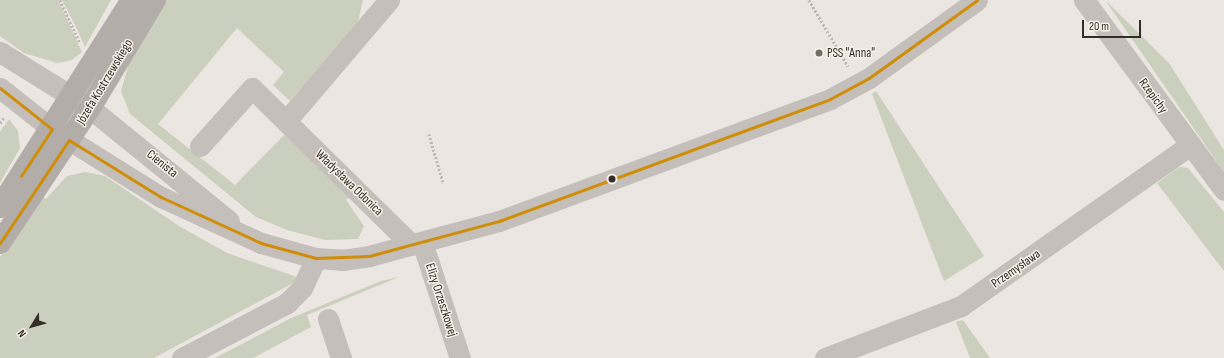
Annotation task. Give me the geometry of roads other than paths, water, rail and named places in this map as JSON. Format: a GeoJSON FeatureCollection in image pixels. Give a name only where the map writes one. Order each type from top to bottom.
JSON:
{"type":"FeatureCollection","features":[{"type":"Feature","properties":{"kind":"main road","name":"Józefa Kostrzewskiego"},"geometry":{"type":"LineString","coordinates":[[81,102],[132,0]]}},
{"type":"Feature","properties":{"kind":"main road","name":"Józefa Kostrzewskiego"},"geometry":{"type":"LineString","coordinates":[[0,242],[60,134],[81,102],[155,0]]}},
{"type":"Feature","properties":{"kind":"main road","name":"Józefa Kostrzewskiego"},"geometry":{"type":"LineString","coordinates":[[0,207],[60,134]]}},
{"type":"Feature","properties":{"kind":"street","name":"Cienista"},"geometry":{"type":"LineString","coordinates":[[0,88],[60,134],[161,197],[248,237],[316,258],[369,256],[499,221],[840,94],[869,78],[977,0]]}},
{"type":"Feature","properties":{"kind":"street","name":"Rzepichy"},"geometry":{"type":"LineString","coordinates":[[1084,0],[1189,146],[1224,190]]}},
{"type":"Feature","properties":{"kind":"street"},"geometry":{"type":"LineString","coordinates":[[286,120],[378,5]]}},
{"type":"Feature","properties":{"kind":"street","name":"Cienista"},"geometry":{"type":"LineString","coordinates":[[0,52],[81,102],[248,237]]}},
{"type":"Feature","properties":{"kind":"street","name":"Władysława Odonica"},"geometry":{"type":"LineString","coordinates":[[200,146],[252,88],[417,244]]}},
{"type":"Feature","properties":{"kind":"street","name":"Przemysława"},"geometry":{"type":"LineString","coordinates":[[825,358],[961,306],[1189,146]]}},
{"type":"Feature","properties":{"kind":"street","name":"Elizy Orzeszkowej"},"geometry":{"type":"LineString","coordinates":[[417,244],[460,358]]}},
{"type":"Feature","properties":{"kind":"street"},"geometry":{"type":"LineString","coordinates":[[182,358],[287,303],[302,288],[316,258]]}},
{"type":"Feature","properties":{"kind":"street"},"geometry":{"type":"LineString","coordinates":[[328,319],[341,358]]}},
{"type":"Feature","properties":{"kind":"place","name":"PSS \"Anna\""},"geometry":{"type":"Point","coordinates":[819,53]}}]}
